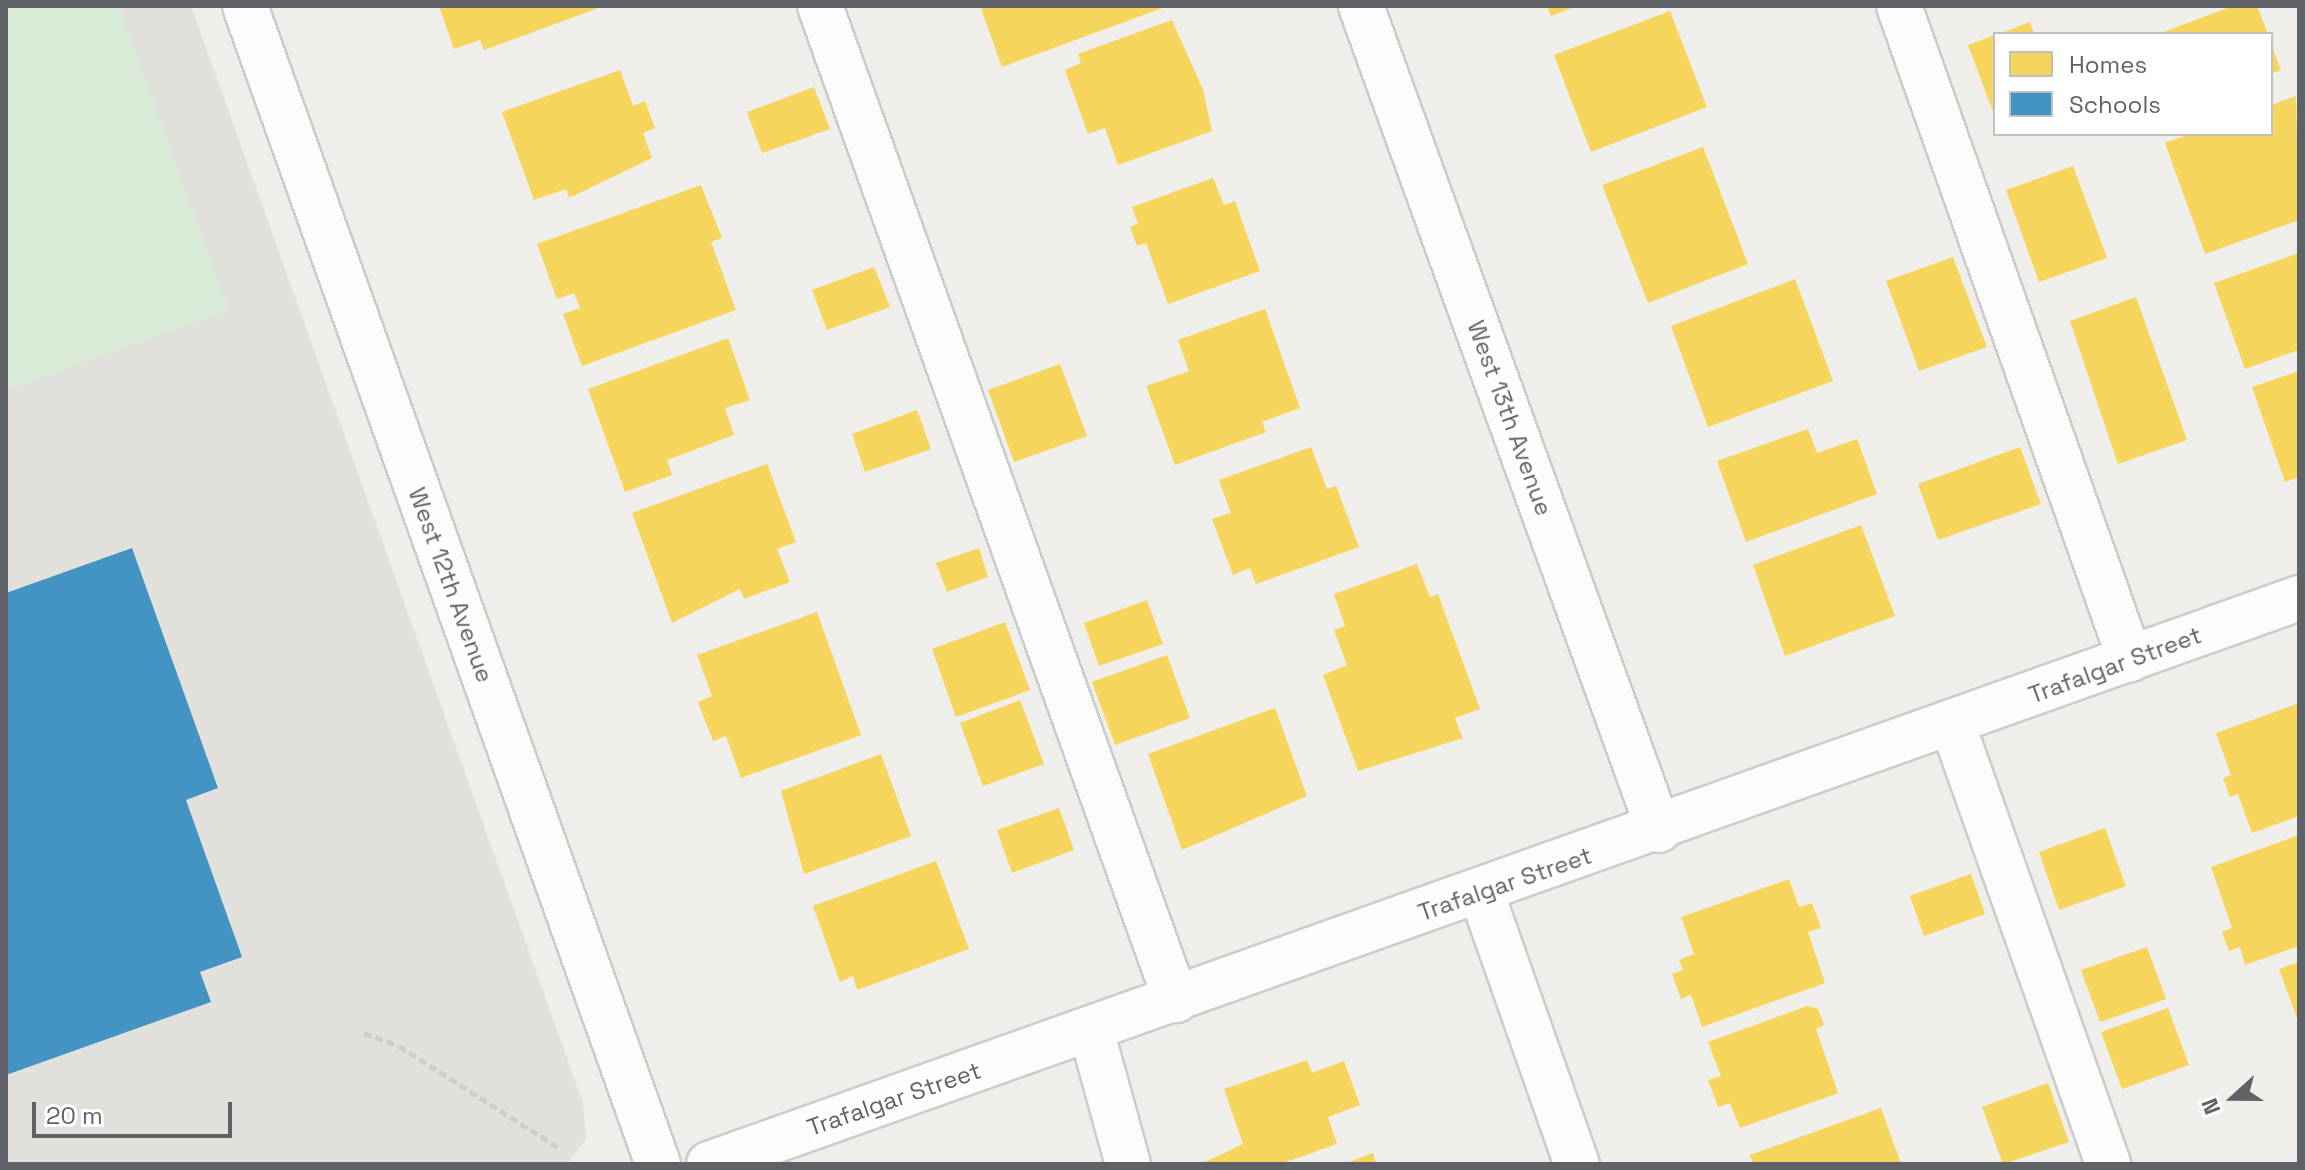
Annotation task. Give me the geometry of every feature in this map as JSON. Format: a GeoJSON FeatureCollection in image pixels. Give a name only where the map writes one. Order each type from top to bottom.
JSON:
{"type":"FeatureCollection","features":[{"type":"Feature","properties":{"kind":"street","name":"West 12th Avenue"},"geometry":{"type":"LineString","coordinates":[[245,6],[658,1164]]}},
{"type":"Feature","properties":{"kind":"street"},"geometry":{"type":"LineString","coordinates":[[820,6],[1176,1000]]}},
{"type":"Feature","properties":{"kind":"street","name":"West 13th Avenue"},"geometry":{"type":"LineString","coordinates":[[1361,6],[1659,830]]}},
{"type":"Feature","properties":{"kind":"street"},"geometry":{"type":"LineString","coordinates":[[1899,6],[2130,659]]}},
{"type":"Feature","properties":{"kind":"street","name":"Trafalgar Street"},"geometry":{"type":"LineString","coordinates":[[709,1164],[1659,830],[2299,598]]}},
{"type":"Feature","properties":{"kind":"street"},"geometry":{"type":"LineString","coordinates":[[1952,723],[2108,1164]]}},
{"type":"Feature","properties":{"kind":"street"},"geometry":{"type":"LineString","coordinates":[[1481,892],[1577,1164]]}},
{"type":"Feature","properties":{"kind":"street"},"geometry":{"type":"LineString","coordinates":[[1091,1030],[1128,1164]]}},
{"type":"Feature","properties":{"kind":"path"},"geometry":{"type":"LineString","coordinates":[[364,1033],[399,1046],[559,1148]]}},
{"type":"Feature","properties":{"kind":"shaded area"},"geometry":{"type":"Polygon","coordinates":[[[6,6],[191,6],[583,1103],[586,1139],[567,1164],[6,1164],[6,6]]]}},
{"type":"Feature","properties":{"kind":"green space"},"geometry":{"type":"Polygon","coordinates":[[[6,6],[119,6],[229,310],[6,390],[6,6]]]}},
{"type":"Feature","properties":{"kind":"building: Homes"},"geometry":{"type":"Polygon","coordinates":[[[439,6],[595,6],[596,9],[484,50],[480,40],[454,49],[439,6]]]}},
{"type":"Feature","properties":{"kind":"building: Homes"},"geometry":{"type":"Polygon","coordinates":[[[980,6],[1168,6],[1002,67],[980,6]]]}},
{"type":"Feature","properties":{"kind":"building: Homes"},"geometry":{"type":"Polygon","coordinates":[[[1547,6],[1577,6],[1551,16],[1547,6]]]}},
{"type":"Feature","properties":{"kind":"building: Homes"},"geometry":{"type":"Polygon","coordinates":[[[2233,6],[2257,6],[2267,32],[2163,32],[2233,6]]]}},
{"type":"Feature","properties":{"kind":"building: Homes"},"geometry":{"type":"Polygon","coordinates":[[[1670,11],[1707,107],[1591,152],[1554,55],[1670,11]]]}},
{"type":"Feature","properties":{"kind":"building: Homes"},"geometry":{"type":"Polygon","coordinates":[[[1172,20],[1203,90],[1212,131],[1118,165],[1105,128],[1088,134],[1065,70],[1081,63],[1078,54],[1172,20]]]}},
{"type":"Feature","properties":{"kind":"building: Homes"},"geometry":{"type":"Polygon","coordinates":[[[2030,22],[2033,32],[2004,32],[2030,22]]]}},
{"type":"Feature","properties":{"kind":"building: Homes"},"geometry":{"type":"Polygon","coordinates":[[[1993,36],[1993,112],[1968,45],[1993,36]]]}},
{"type":"Feature","properties":{"kind":"building: Homes"},"geometry":{"type":"Polygon","coordinates":[[[2273,49],[2281,70],[2273,73],[2273,49]]]}},
{"type":"Feature","properties":{"kind":"building: Homes"},"geometry":{"type":"Polygon","coordinates":[[[620,70],[633,106],[645,101],[655,128],[643,133],[652,158],[569,198],[566,189],[534,200],[502,112],[620,70]]]}},
{"type":"Feature","properties":{"kind":"building: Homes"},"geometry":{"type":"Polygon","coordinates":[[[814,87],[830,129],[762,153],[747,112],[814,87]]]}},
{"type":"Feature","properties":{"kind":"building: Homes"},"geometry":{"type":"Polygon","coordinates":[[[2296,96],[2299,220],[2205,254],[2165,143],[2184,136],[2273,136],[2273,104],[2296,96]]]}},
{"type":"Feature","properties":{"kind":"building: Homes"},"geometry":{"type":"Polygon","coordinates":[[[1703,147],[1748,264],[1648,303],[1602,185],[1703,147]]]}},
{"type":"Feature","properties":{"kind":"building: Homes"},"geometry":{"type":"Polygon","coordinates":[[[2073,166],[2107,258],[2039,282],[2006,190],[2073,166]]]}},
{"type":"Feature","properties":{"kind":"building: Homes"},"geometry":{"type":"Polygon","coordinates":[[[1213,178],[1224,205],[1235,201],[1260,271],[1168,304],[1146,243],[1137,246],[1130,227],[1138,224],[1132,207],[1213,178]]]}},
{"type":"Feature","properties":{"kind":"building: Homes"},"geometry":{"type":"Polygon","coordinates":[[[701,185],[722,238],[711,242],[736,310],[582,366],[563,314],[580,308],[574,293],[557,299],[537,244],[701,185]]]}},
{"type":"Feature","properties":{"kind":"building: Homes"},"geometry":{"type":"Polygon","coordinates":[[[2299,253],[2299,350],[2245,369],[2214,283],[2299,253]]]}},
{"type":"Feature","properties":{"kind":"building: Homes"},"geometry":{"type":"Polygon","coordinates":[[[1953,257],[1987,347],[1919,371],[1886,281],[1953,257]]]}},
{"type":"Feature","properties":{"kind":"building: Homes"},"geometry":{"type":"Polygon","coordinates":[[[874,267],[890,307],[827,330],[812,290],[874,267]]]}},
{"type":"Feature","properties":{"kind":"building: Homes"},"geometry":{"type":"Polygon","coordinates":[[[1795,279],[1833,381],[1708,427],[1671,326],[1795,279]]]}},
{"type":"Feature","properties":{"kind":"building: Homes"},"geometry":{"type":"Polygon","coordinates":[[[2136,297],[2187,440],[2118,464],[2070,321],[2136,297]]]}},
{"type":"Feature","properties":{"kind":"building: Homes"},"geometry":{"type":"Polygon","coordinates":[[[1265,309],[1300,408],[1262,422],[1266,432],[1175,465],[1146,386],[1189,371],[1178,340],[1265,309]]]}},
{"type":"Feature","properties":{"kind":"building: Homes"},"geometry":{"type":"Polygon","coordinates":[[[728,338],[750,400],[725,408],[734,435],[667,460],[672,475],[625,492],[588,389],[728,338]]]}},
{"type":"Feature","properties":{"kind":"building: Homes"},"geometry":{"type":"Polygon","coordinates":[[[1060,364],[1087,436],[1014,462],[988,390],[1060,364]]]}},
{"type":"Feature","properties":{"kind":"building: Homes"},"geometry":{"type":"Polygon","coordinates":[[[2299,371],[2299,477],[2285,482],[2252,387],[2299,371]]]}},
{"type":"Feature","properties":{"kind":"building: Homes"},"geometry":{"type":"Polygon","coordinates":[[[917,410],[931,449],[865,472],[852,434],[917,410]]]}},
{"type":"Feature","properties":{"kind":"building: Homes"},"geometry":{"type":"Polygon","coordinates":[[[1808,429],[1817,453],[1857,439],[1877,494],[1746,542],[1717,461],[1808,429]]]}},
{"type":"Feature","properties":{"kind":"building: Homes"},"geometry":{"type":"Polygon","coordinates":[[[1311,447],[1327,489],[1336,486],[1359,547],[1256,584],[1250,568],[1233,575],[1212,519],[1231,513],[1219,480],[1311,447]]]}},
{"type":"Feature","properties":{"kind":"building: Homes"},"geometry":{"type":"Polygon","coordinates":[[[2020,447],[2041,504],[1938,540],[1918,484],[2020,447]]]}},
{"type":"Feature","properties":{"kind":"building: Homes"},"geometry":{"type":"Polygon","coordinates":[[[767,464],[796,542],[777,549],[790,582],[744,599],[740,589],[672,623],[632,513],[767,464]]]}},
{"type":"Feature","properties":{"kind":"building: Homes"},"geometry":{"type":"Polygon","coordinates":[[[1861,525],[1895,616],[1785,656],[1753,565],[1861,525]]]}},
{"type":"Feature","properties":{"kind":"building: Homes"},"geometry":{"type":"Polygon","coordinates":[[[979,548],[988,577],[947,592],[936,563],[979,548]]]}},
{"type":"Feature","properties":{"kind":"building: Homes"},"geometry":{"type":"Polygon","coordinates":[[[1417,564],[1430,597],[1438,594],[1480,709],[1455,718],[1463,738],[1358,771],[1323,675],[1347,665],[1334,630],[1345,626],[1334,594],[1417,564]]]}},
{"type":"Feature","properties":{"kind":"building: Homes"},"geometry":{"type":"Polygon","coordinates":[[[1147,600],[1163,644],[1099,666],[1084,623],[1147,600]]]}},
{"type":"Feature","properties":{"kind":"building: Homes"},"geometry":{"type":"Polygon","coordinates":[[[817,612],[861,735],[741,778],[726,736],[713,741],[698,702],[712,696],[697,655],[817,612]]]}},
{"type":"Feature","properties":{"kind":"building: Homes"},"geometry":{"type":"Polygon","coordinates":[[[1005,622],[1030,690],[956,717],[932,649],[1005,622]]]}},
{"type":"Feature","properties":{"kind":"building: Homes"},"geometry":{"type":"Polygon","coordinates":[[[1167,655],[1190,718],[1115,745],[1092,682],[1167,655]]]}},
{"type":"Feature","properties":{"kind":"building: Homes"},"geometry":{"type":"Polygon","coordinates":[[[1020,700],[1044,764],[983,786],[960,723],[1020,700]]]}},
{"type":"Feature","properties":{"kind":"building: Homes"},"geometry":{"type":"Polygon","coordinates":[[[2297,704],[2299,816],[2252,833],[2238,794],[2230,797],[2223,778],[2231,775],[2216,733],[2297,704]]]}},
{"type":"Feature","properties":{"kind":"building: Homes"},"geometry":{"type":"Polygon","coordinates":[[[1275,708],[1307,796],[1182,850],[1148,754],[1275,708]]]}},
{"type":"Feature","properties":{"kind":"building: Homes"},"geometry":{"type":"Polygon","coordinates":[[[881,754],[911,836],[804,874],[781,791],[881,754]]]}},
{"type":"Feature","properties":{"kind":"building: Homes"},"geometry":{"type":"Polygon","coordinates":[[[1059,808],[1074,850],[1012,873],[997,830],[1059,808]]]}},
{"type":"Feature","properties":{"kind":"building: Homes"},"geometry":{"type":"Polygon","coordinates":[[[2105,828],[2126,886],[2059,910],[2039,852],[2105,828]]]}},
{"type":"Feature","properties":{"kind":"building: Homes"},"geometry":{"type":"Polygon","coordinates":[[[2299,835],[2299,946],[2245,965],[2240,947],[2229,951],[2222,932],[2232,928],[2211,867],[2299,835]]]}},
{"type":"Feature","properties":{"kind":"building: Homes"},"geometry":{"type":"Polygon","coordinates":[[[936,861],[969,949],[857,990],[853,976],[840,982],[813,906],[936,861]]]}},
{"type":"Feature","properties":{"kind":"building: Homes"},"geometry":{"type":"Polygon","coordinates":[[[1971,874],[1985,914],[1924,936],[1910,896],[1971,874]]]}},
{"type":"Feature","properties":{"kind":"building: Homes"},"geometry":{"type":"Polygon","coordinates":[[[1789,879],[1799,907],[1812,903],[1821,928],[1808,932],[1825,983],[1702,1027],[1691,995],[1681,999],[1672,974],[1683,970],[1679,960],[1694,954],[1681,917],[1789,879]]]}},
{"type":"Feature","properties":{"kind":"building: Homes"},"geometry":{"type":"Polygon","coordinates":[[[2147,947],[2166,999],[2100,1022],[2081,970],[2147,947]]]}},
{"type":"Feature","properties":{"kind":"building: Homes"},"geometry":{"type":"Polygon","coordinates":[[[2299,962],[2299,1024],[2279,969],[2299,962]]]}},
{"type":"Feature","properties":{"kind":"building: Homes"},"geometry":{"type":"Polygon","coordinates":[[[1807,1006],[1818,1009],[1824,1025],[1816,1029],[1838,1093],[1740,1128],[1730,1103],[1718,1107],[1708,1080],[1721,1076],[1708,1042],[1807,1006]]]}},
{"type":"Feature","properties":{"kind":"building: Homes"},"geometry":{"type":"Polygon","coordinates":[[[2168,1008],[2189,1065],[2122,1089],[2101,1032],[2168,1008]]]}},
{"type":"Feature","properties":{"kind":"building: Homes"},"geometry":{"type":"Polygon","coordinates":[[[1307,1060],[1312,1073],[1344,1061],[1360,1105],[1328,1117],[1337,1144],[1280,1164],[1201,1164],[1243,1144],[1224,1089],[1307,1060]]]}},
{"type":"Feature","properties":{"kind":"building: Homes"},"geometry":{"type":"Polygon","coordinates":[[[2048,1083],[2069,1142],[2003,1164],[1982,1107],[2048,1083]]]}},
{"type":"Feature","properties":{"kind":"building: Homes"},"geometry":{"type":"Polygon","coordinates":[[[1881,1108],[1901,1164],[1753,1164],[1750,1155],[1881,1108]]]}},
{"type":"Feature","properties":{"kind":"building: Homes"},"geometry":{"type":"Polygon","coordinates":[[[1373,1153],[1376,1164],[1344,1164],[1373,1153]]]}},
{"type":"Feature","properties":{"kind":"building: Schools"},"geometry":{"type":"Polygon","coordinates":[[[132,548],[218,788],[186,800],[242,957],[200,972],[211,1002],[6,1075],[6,593],[132,548]]]}}]}
